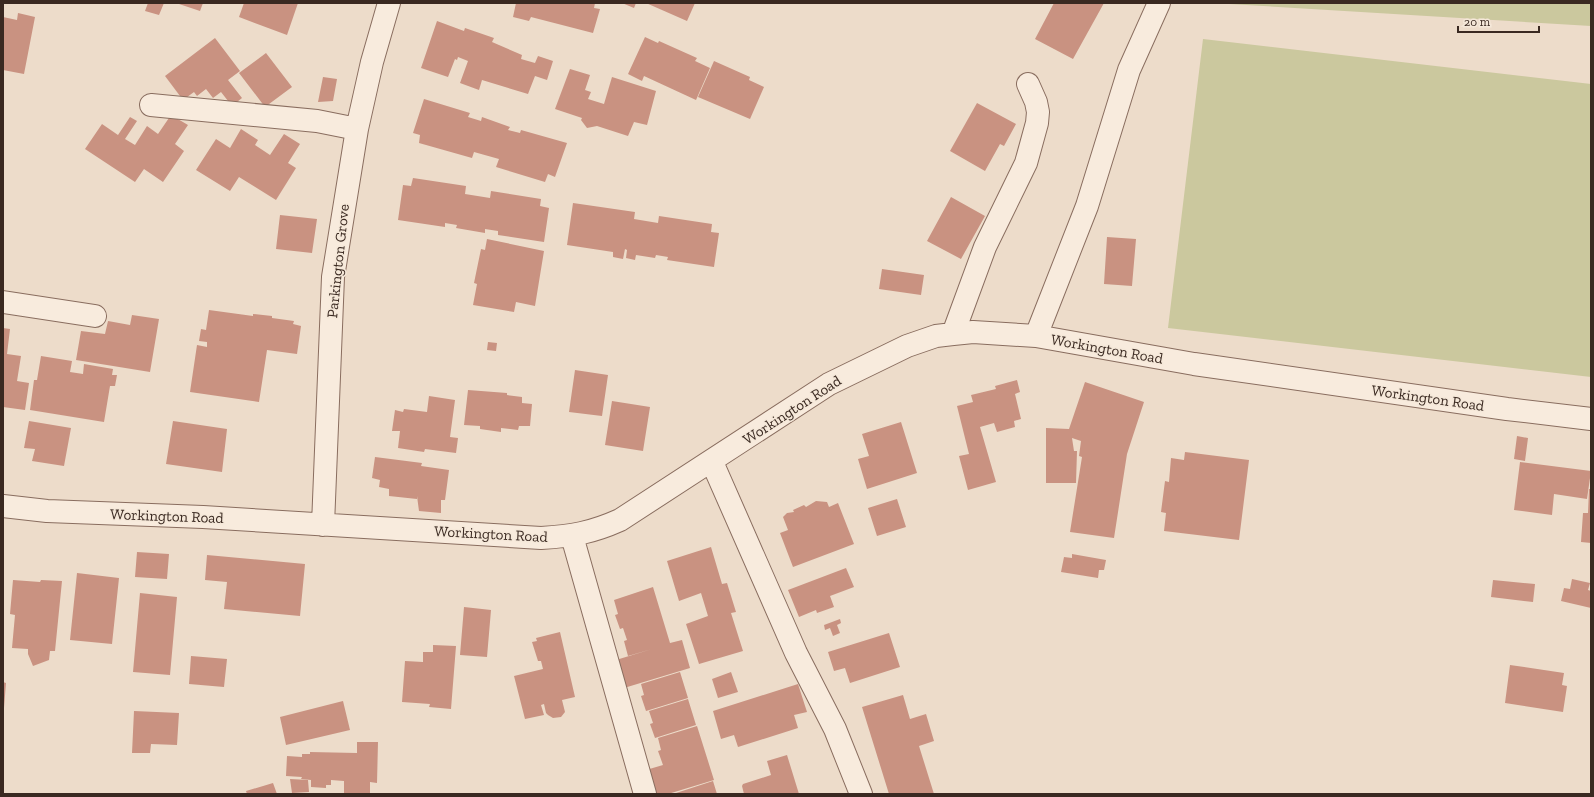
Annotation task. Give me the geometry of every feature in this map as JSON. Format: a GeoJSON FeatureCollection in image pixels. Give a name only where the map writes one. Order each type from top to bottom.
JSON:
{"type":"FeatureCollection","features":[{"type":"Feature","properties":{"kind":"street","name":"Parkington Grove"},"geometry":{"type":"LineString","coordinates":[[323,525],[333,278],[357,129],[372,62],[389,3]]}},
{"type":"Feature","properties":{"kind":"street"},"geometry":{"type":"LineString","coordinates":[[1036,336],[1087,206],[1129,70],[1159,3]]}},
{"type":"Feature","properties":{"kind":"street"},"geometry":{"type":"LineString","coordinates":[[953,334],[985,247],[1026,163],[1038,112],[1036,102],[1028,84]]}},
{"type":"Feature","properties":{"kind":"street"},"geometry":{"type":"LineString","coordinates":[[151,105],[317,121],[357,129]]}},
{"type":"Feature","properties":{"kind":"street"},"geometry":{"type":"LineString","coordinates":[[3,302],[95,316]]}},
{"type":"Feature","properties":{"kind":"street","name":"Workington Road"},"geometry":{"type":"LineString","coordinates":[[3,506],[47,512],[323,525],[541,538],[572,536],[597,530],[620,520],[712,462],[829,384],[907,346],[953,334],[973,332],[1036,336],[1194,364],[1591,420]]}},
{"type":"Feature","properties":{"kind":"street"},"geometry":{"type":"LineString","coordinates":[[712,462],[796,653],[835,729],[861,794]]}},
{"type":"Feature","properties":{"kind":"street"},"geometry":{"type":"LineString","coordinates":[[572,536],[645,794]]}},
{"type":"Feature","properties":{"kind":"shaded area"},"geometry":{"type":"Polygon","coordinates":[[[1228,3],[1591,3],[1591,26],[1229,4],[1228,3]]]}},
{"type":"Feature","properties":{"kind":"shaded area"},"geometry":{"type":"Polygon","coordinates":[[[1203,39],[1591,84],[1591,377],[1168,328],[1203,39]]]}},
{"type":"Feature","properties":{"kind":"building"},"geometry":{"type":"Polygon","coordinates":[[[148,3],[164,3],[159,15],[145,11],[148,3]]]}},
{"type":"Feature","properties":{"kind":"building"},"geometry":{"type":"Polygon","coordinates":[[[176,3],[203,3],[200,11],[176,3]]]}},
{"type":"Feature","properties":{"kind":"building"},"geometry":{"type":"Polygon","coordinates":[[[244,3],[298,3],[287,35],[239,17],[244,3]]]}},
{"type":"Feature","properties":{"kind":"building"},"geometry":{"type":"Polygon","coordinates":[[[516,3],[595,3],[594,8],[600,9],[593,33],[531,17],[529,21],[513,17],[516,3]]]}},
{"type":"Feature","properties":{"kind":"building"},"geometry":{"type":"Polygon","coordinates":[[[622,3],[636,3],[634,8],[622,3]]]}},
{"type":"Feature","properties":{"kind":"building"},"geometry":{"type":"Polygon","coordinates":[[[646,3],[695,3],[687,21],[646,3]]]}},
{"type":"Feature","properties":{"kind":"building"},"geometry":{"type":"Polygon","coordinates":[[[1054,3],[1104,3],[1073,59],[1035,39],[1054,3]]]}},
{"type":"Feature","properties":{"kind":"building"},"geometry":{"type":"Polygon","coordinates":[[[18,13],[35,17],[24,74],[3,70],[3,17],[17,20],[18,13]]]}},
{"type":"Feature","properties":{"kind":"building"},"geometry":{"type":"Polygon","coordinates":[[[437,21],[464,31],[465,28],[494,38],[492,42],[522,55],[521,59],[535,63],[538,56],[553,61],[547,80],[535,76],[528,94],[482,80],[479,90],[460,83],[468,61],[458,57],[457,60],[455,59],[448,77],[421,68],[437,21]]]}},
{"type":"Feature","properties":{"kind":"building"},"geometry":{"type":"Polygon","coordinates":[[[645,37],[658,43],[659,41],[697,58],[695,61],[710,68],[696,100],[644,76],[642,81],[628,74],[645,37]]]}},
{"type":"Feature","properties":{"kind":"building"},"geometry":{"type":"Polygon","coordinates":[[[215,38],[240,71],[228,80],[242,98],[232,106],[221,92],[213,98],[206,89],[197,96],[194,92],[183,100],[165,76],[215,38]]]}},
{"type":"Feature","properties":{"kind":"building"},"geometry":{"type":"Polygon","coordinates":[[[266,53],[292,87],[265,107],[239,73],[266,53]]]}},
{"type":"Feature","properties":{"kind":"building"},"geometry":{"type":"Polygon","coordinates":[[[714,61],[750,77],[749,80],[764,87],[750,119],[698,97],[714,61]]]}},
{"type":"Feature","properties":{"kind":"building"},"geometry":{"type":"Polygon","coordinates":[[[570,69],[590,75],[585,90],[591,92],[588,99],[604,104],[612,77],[656,91],[647,125],[634,122],[628,136],[597,126],[587,128],[581,120],[582,118],[555,109],[570,69]]]}},
{"type":"Feature","properties":{"kind":"building"},"geometry":{"type":"Polygon","coordinates":[[[323,77],[337,79],[333,101],[318,102],[323,77]]]}},
{"type":"Feature","properties":{"kind":"building"},"geometry":{"type":"Polygon","coordinates":[[[424,99],[470,113],[468,117],[481,121],[482,117],[510,127],[508,130],[520,133],[521,130],[567,143],[555,177],[548,174],[545,182],[496,167],[499,159],[474,152],[472,158],[419,143],[420,135],[413,133],[424,99]]]}},
{"type":"Feature","properties":{"kind":"building"},"geometry":{"type":"Polygon","coordinates":[[[977,103],[1016,124],[1004,146],[1000,144],[985,171],[950,151],[977,103]]]}},
{"type":"Feature","properties":{"kind":"building"},"geometry":{"type":"Polygon","coordinates":[[[171,115],[188,125],[175,144],[184,151],[163,182],[144,169],[135,182],[85,149],[102,124],[118,135],[130,117],[137,121],[125,139],[135,145],[147,126],[158,134],[171,115]]]}},
{"type":"Feature","properties":{"kind":"building"},"geometry":{"type":"Polygon","coordinates":[[[241,129],[258,140],[255,145],[270,155],[284,134],[300,144],[288,163],[296,168],[276,200],[239,177],[230,191],[196,170],[216,139],[230,148],[241,129]]]}},
{"type":"Feature","properties":{"kind":"building"},"geometry":{"type":"Polygon","coordinates":[[[413,178],[466,186],[465,194],[490,198],[491,191],[541,199],[540,206],[549,208],[544,242],[498,235],[498,231],[485,229],[485,233],[456,228],[457,225],[445,223],[445,227],[398,220],[403,185],[411,186],[413,178]]]}},
{"type":"Feature","properties":{"kind":"building"},"geometry":{"type":"Polygon","coordinates":[[[951,197],[985,216],[961,259],[927,241],[951,197]]]}},
{"type":"Feature","properties":{"kind":"building"},"geometry":{"type":"Polygon","coordinates":[[[573,203],[635,212],[634,219],[658,223],[659,216],[712,224],[711,232],[719,233],[714,267],[667,260],[668,257],[656,255],[655,258],[636,255],[635,260],[626,258],[627,250],[625,249],[623,259],[613,257],[613,252],[567,245],[573,203]]]}},
{"type":"Feature","properties":{"kind":"building"},"geometry":{"type":"Polygon","coordinates":[[[280,215],[317,219],[312,253],[276,249],[280,215]]]}},
{"type":"Feature","properties":{"kind":"building"},"geometry":{"type":"Polygon","coordinates":[[[1107,237],[1136,239],[1132,286],[1104,284],[1107,237]]]}},
{"type":"Feature","properties":{"kind":"building"},"geometry":{"type":"Polygon","coordinates":[[[487,239],[544,251],[535,306],[516,302],[514,312],[473,305],[477,284],[474,283],[481,249],[485,250],[487,239]]]}},
{"type":"Feature","properties":{"kind":"building"},"geometry":{"type":"Polygon","coordinates":[[[882,269],[924,275],[921,295],[879,289],[882,269]]]}},
{"type":"Feature","properties":{"kind":"building"},"geometry":{"type":"Polygon","coordinates":[[[209,310],[253,316],[253,314],[272,316],[272,318],[294,321],[293,324],[301,326],[297,354],[267,350],[259,402],[190,392],[197,345],[207,347],[207,342],[199,341],[201,329],[206,330],[209,310]]]}},
{"type":"Feature","properties":{"kind":"building"},"geometry":{"type":"Polygon","coordinates":[[[132,315],[159,319],[150,372],[76,360],[81,331],[105,334],[108,321],[130,325],[132,315]]]}},
{"type":"Feature","properties":{"kind":"building"},"geometry":{"type":"Polygon","coordinates":[[[3,328],[10,329],[7,354],[21,356],[17,381],[29,383],[25,410],[3,407],[3,328]]]}},
{"type":"Feature","properties":{"kind":"building"},"geometry":{"type":"Polygon","coordinates":[[[488,342],[497,343],[496,351],[487,350],[488,342]]]}},
{"type":"Feature","properties":{"kind":"building"},"geometry":{"type":"Polygon","coordinates":[[[41,356],[72,361],[70,372],[83,374],[84,364],[113,369],[112,375],[117,375],[115,386],[110,386],[104,422],[30,410],[34,380],[37,380],[41,356]]]}},
{"type":"Feature","properties":{"kind":"building"},"geometry":{"type":"Polygon","coordinates":[[[575,370],[608,375],[602,416],[569,412],[575,370]]]}},
{"type":"Feature","properties":{"kind":"building"},"geometry":{"type":"Polygon","coordinates":[[[1017,380],[1020,392],[1015,394],[1021,419],[1014,421],[1015,427],[997,432],[994,423],[980,427],[996,482],[968,490],[959,456],[969,454],[957,406],[973,402],[971,395],[996,389],[995,386],[1017,380]]]}},
{"type":"Feature","properties":{"kind":"building"},"geometry":{"type":"Polygon","coordinates":[[[1085,382],[1144,402],[1127,454],[1114,538],[1070,532],[1082,457],[1079,456],[1081,441],[1072,438],[1074,451],[1077,451],[1076,483],[1046,483],[1046,428],[1069,429],[1085,382]]]}},
{"type":"Feature","properties":{"kind":"building"},"geometry":{"type":"Polygon","coordinates":[[[468,390],[507,393],[507,395],[522,397],[522,403],[532,404],[530,426],[519,426],[518,430],[501,428],[501,432],[480,429],[480,426],[464,425],[468,390]]]}},
{"type":"Feature","properties":{"kind":"building"},"geometry":{"type":"Polygon","coordinates":[[[429,396],[455,400],[450,437],[458,438],[456,453],[425,449],[424,452],[398,448],[400,431],[392,431],[395,410],[403,412],[404,409],[427,412],[429,396]]]}},
{"type":"Feature","properties":{"kind":"building"},"geometry":{"type":"Polygon","coordinates":[[[612,401],[650,407],[643,451],[605,445],[612,401]]]}},
{"type":"Feature","properties":{"kind":"building"},"geometry":{"type":"Polygon","coordinates":[[[29,421],[71,428],[64,466],[32,461],[35,449],[24,448],[29,421]]]}},
{"type":"Feature","properties":{"kind":"building"},"geometry":{"type":"Polygon","coordinates":[[[173,421],[227,429],[222,472],[166,464],[173,421]]]}},
{"type":"Feature","properties":{"kind":"building"},"geometry":{"type":"Polygon","coordinates":[[[901,422],[917,473],[867,489],[858,459],[869,456],[862,434],[901,422]]]}},
{"type":"Feature","properties":{"kind":"building"},"geometry":{"type":"Polygon","coordinates":[[[1517,436],[1528,438],[1525,461],[1514,459],[1517,436]]]}},
{"type":"Feature","properties":{"kind":"building"},"geometry":{"type":"Polygon","coordinates":[[[1185,452],[1249,460],[1239,540],[1164,531],[1166,513],[1161,512],[1165,481],[1169,482],[1171,458],[1184,460],[1185,452]]]}},
{"type":"Feature","properties":{"kind":"building"},"geometry":{"type":"Polygon","coordinates":[[[375,457],[422,463],[421,466],[449,470],[445,500],[441,500],[441,513],[419,511],[417,496],[417,499],[389,496],[389,489],[379,487],[380,480],[372,478],[375,457]]]}},
{"type":"Feature","properties":{"kind":"building"},"geometry":{"type":"Polygon","coordinates":[[[1520,462],[1591,471],[1587,499],[1554,494],[1552,515],[1514,510],[1520,462]]]}},
{"type":"Feature","properties":{"kind":"building"},"geometry":{"type":"Polygon","coordinates":[[[1589,489],[1591,489],[1591,543],[1581,542],[1583,513],[1588,513],[1589,489]]]}},
{"type":"Feature","properties":{"kind":"building"},"geometry":{"type":"Polygon","coordinates":[[[897,499],[906,527],[877,536],[868,508],[897,499]]]}},
{"type":"Feature","properties":{"kind":"building"},"geometry":{"type":"Polygon","coordinates":[[[816,501],[827,502],[829,507],[838,503],[854,544],[793,567],[780,533],[788,530],[783,517],[787,513],[794,512],[793,510],[804,505],[806,507],[816,501]]]}},
{"type":"Feature","properties":{"kind":"building"},"geometry":{"type":"Polygon","coordinates":[[[711,547],[722,584],[727,583],[736,612],[731,613],[743,651],[699,664],[686,624],[708,616],[701,593],[679,601],[667,561],[711,547]]]}},
{"type":"Feature","properties":{"kind":"building"},"geometry":{"type":"Polygon","coordinates":[[[137,552],[169,554],[167,579],[135,577],[137,552]]]}},
{"type":"Feature","properties":{"kind":"building"},"geometry":{"type":"Polygon","coordinates":[[[1072,554],[1106,560],[1104,570],[1099,570],[1098,578],[1061,572],[1064,557],[1072,558],[1072,554]]]}},
{"type":"Feature","properties":{"kind":"building"},"geometry":{"type":"Polygon","coordinates":[[[207,555],[305,564],[300,616],[224,609],[227,582],[205,580],[207,555]]]}},
{"type":"Feature","properties":{"kind":"building"},"geometry":{"type":"Polygon","coordinates":[[[846,568],[854,587],[830,596],[834,607],[817,613],[816,610],[799,617],[788,590],[846,568]]]}},
{"type":"Feature","properties":{"kind":"building"},"geometry":{"type":"Polygon","coordinates":[[[77,573],[119,578],[112,644],[70,640],[77,573]]]}},
{"type":"Feature","properties":{"kind":"building"},"geometry":{"type":"Polygon","coordinates":[[[1572,579],[1590,583],[1588,590],[1591,591],[1591,608],[1561,601],[1564,588],[1570,589],[1572,579]]]}},
{"type":"Feature","properties":{"kind":"building"},"geometry":{"type":"Polygon","coordinates":[[[13,580],[40,582],[41,580],[62,581],[55,651],[50,651],[49,660],[33,666],[28,654],[28,649],[12,648],[15,615],[10,614],[13,580]]]}},
{"type":"Feature","properties":{"kind":"building"},"geometry":{"type":"Polygon","coordinates":[[[1493,580],[1535,584],[1533,602],[1491,597],[1493,580]]]}},
{"type":"Feature","properties":{"kind":"building"},"geometry":{"type":"Polygon","coordinates":[[[653,587],[670,643],[682,640],[690,668],[624,688],[616,660],[652,649],[628,656],[624,641],[627,640],[623,628],[620,629],[615,615],[618,614],[614,600],[653,587]]]}},
{"type":"Feature","properties":{"kind":"building"},"geometry":{"type":"Polygon","coordinates":[[[140,593],[177,597],[170,675],[133,672],[140,593]]]}},
{"type":"Feature","properties":{"kind":"building"},"geometry":{"type":"Polygon","coordinates":[[[464,607],[491,610],[487,657],[460,655],[464,607]]]}},
{"type":"Feature","properties":{"kind":"building"},"geometry":{"type":"Polygon","coordinates":[[[840,619],[841,623],[837,625],[840,633],[833,636],[830,628],[825,630],[824,625],[840,619]]]}},
{"type":"Feature","properties":{"kind":"building"},"geometry":{"type":"Polygon","coordinates":[[[560,632],[575,697],[562,700],[565,712],[561,717],[553,718],[548,715],[544,704],[541,705],[544,715],[525,719],[514,676],[543,669],[541,661],[538,661],[532,642],[537,641],[536,638],[560,632]]]}},
{"type":"Feature","properties":{"kind":"building"},"geometry":{"type":"Polygon","coordinates":[[[889,633],[900,667],[850,683],[845,668],[834,671],[828,652],[889,633]]]}},
{"type":"Feature","properties":{"kind":"building"},"geometry":{"type":"Polygon","coordinates":[[[433,645],[456,646],[451,709],[429,707],[430,704],[402,702],[405,661],[423,662],[423,652],[433,652],[433,645]]]}},
{"type":"Feature","properties":{"kind":"building"},"geometry":{"type":"Polygon","coordinates":[[[191,656],[227,659],[224,687],[189,684],[191,656]]]}},
{"type":"Feature","properties":{"kind":"building"},"geometry":{"type":"Polygon","coordinates":[[[1510,665],[1564,673],[1562,685],[1567,686],[1563,712],[1505,703],[1510,665]]]}},
{"type":"Feature","properties":{"kind":"building"},"geometry":{"type":"Polygon","coordinates":[[[680,672],[688,698],[646,711],[641,696],[644,695],[641,684],[680,672]]]}},
{"type":"Feature","properties":{"kind":"building"},"geometry":{"type":"Polygon","coordinates":[[[731,672],[738,692],[718,698],[712,679],[731,672]]]}},
{"type":"Feature","properties":{"kind":"building"},"geometry":{"type":"Polygon","coordinates":[[[3,682],[6,683],[4,708],[3,708],[3,682]]]}},
{"type":"Feature","properties":{"kind":"building"},"geometry":{"type":"Polygon","coordinates":[[[798,684],[807,712],[794,715],[798,728],[738,747],[734,735],[721,739],[713,711],[798,684]]]}},
{"type":"Feature","properties":{"kind":"building"},"geometry":{"type":"Polygon","coordinates":[[[903,695],[910,719],[926,714],[934,741],[919,746],[934,794],[889,794],[862,707],[903,695]]]}},
{"type":"Feature","properties":{"kind":"building"},"geometry":{"type":"Polygon","coordinates":[[[688,699],[696,725],[655,738],[650,724],[653,723],[649,711],[688,699]]]}},
{"type":"Feature","properties":{"kind":"building"},"geometry":{"type":"Polygon","coordinates":[[[343,701],[350,730],[286,745],[280,717],[343,701]]]}},
{"type":"Feature","properties":{"kind":"building"},"geometry":{"type":"Polygon","coordinates":[[[134,711],[179,713],[177,745],[151,744],[150,753],[132,753],[134,711]]]}},
{"type":"Feature","properties":{"kind":"building"},"geometry":{"type":"Polygon","coordinates":[[[697,726],[714,780],[668,794],[654,794],[646,770],[663,765],[658,751],[661,750],[658,738],[697,726]]]}},
{"type":"Feature","properties":{"kind":"building"},"geometry":{"type":"Polygon","coordinates":[[[357,742],[378,742],[377,783],[370,782],[370,794],[344,794],[344,781],[331,780],[331,785],[326,785],[326,788],[311,787],[311,780],[301,779],[302,777],[286,776],[287,756],[302,757],[302,754],[310,754],[310,752],[357,753],[357,742]]]}},
{"type":"Feature","properties":{"kind":"building"},"geometry":{"type":"Polygon","coordinates":[[[787,755],[799,794],[744,794],[743,784],[771,775],[767,761],[787,755]]]}},
{"type":"Feature","properties":{"kind":"building"},"geometry":{"type":"Polygon","coordinates":[[[290,779],[308,780],[309,792],[292,793],[290,779]]]}},
{"type":"Feature","properties":{"kind":"building"},"geometry":{"type":"Polygon","coordinates":[[[713,781],[717,794],[673,794],[713,781]]]}},
{"type":"Feature","properties":{"kind":"building"},"geometry":{"type":"Polygon","coordinates":[[[273,783],[277,794],[247,794],[246,791],[273,783]]]}}]}
